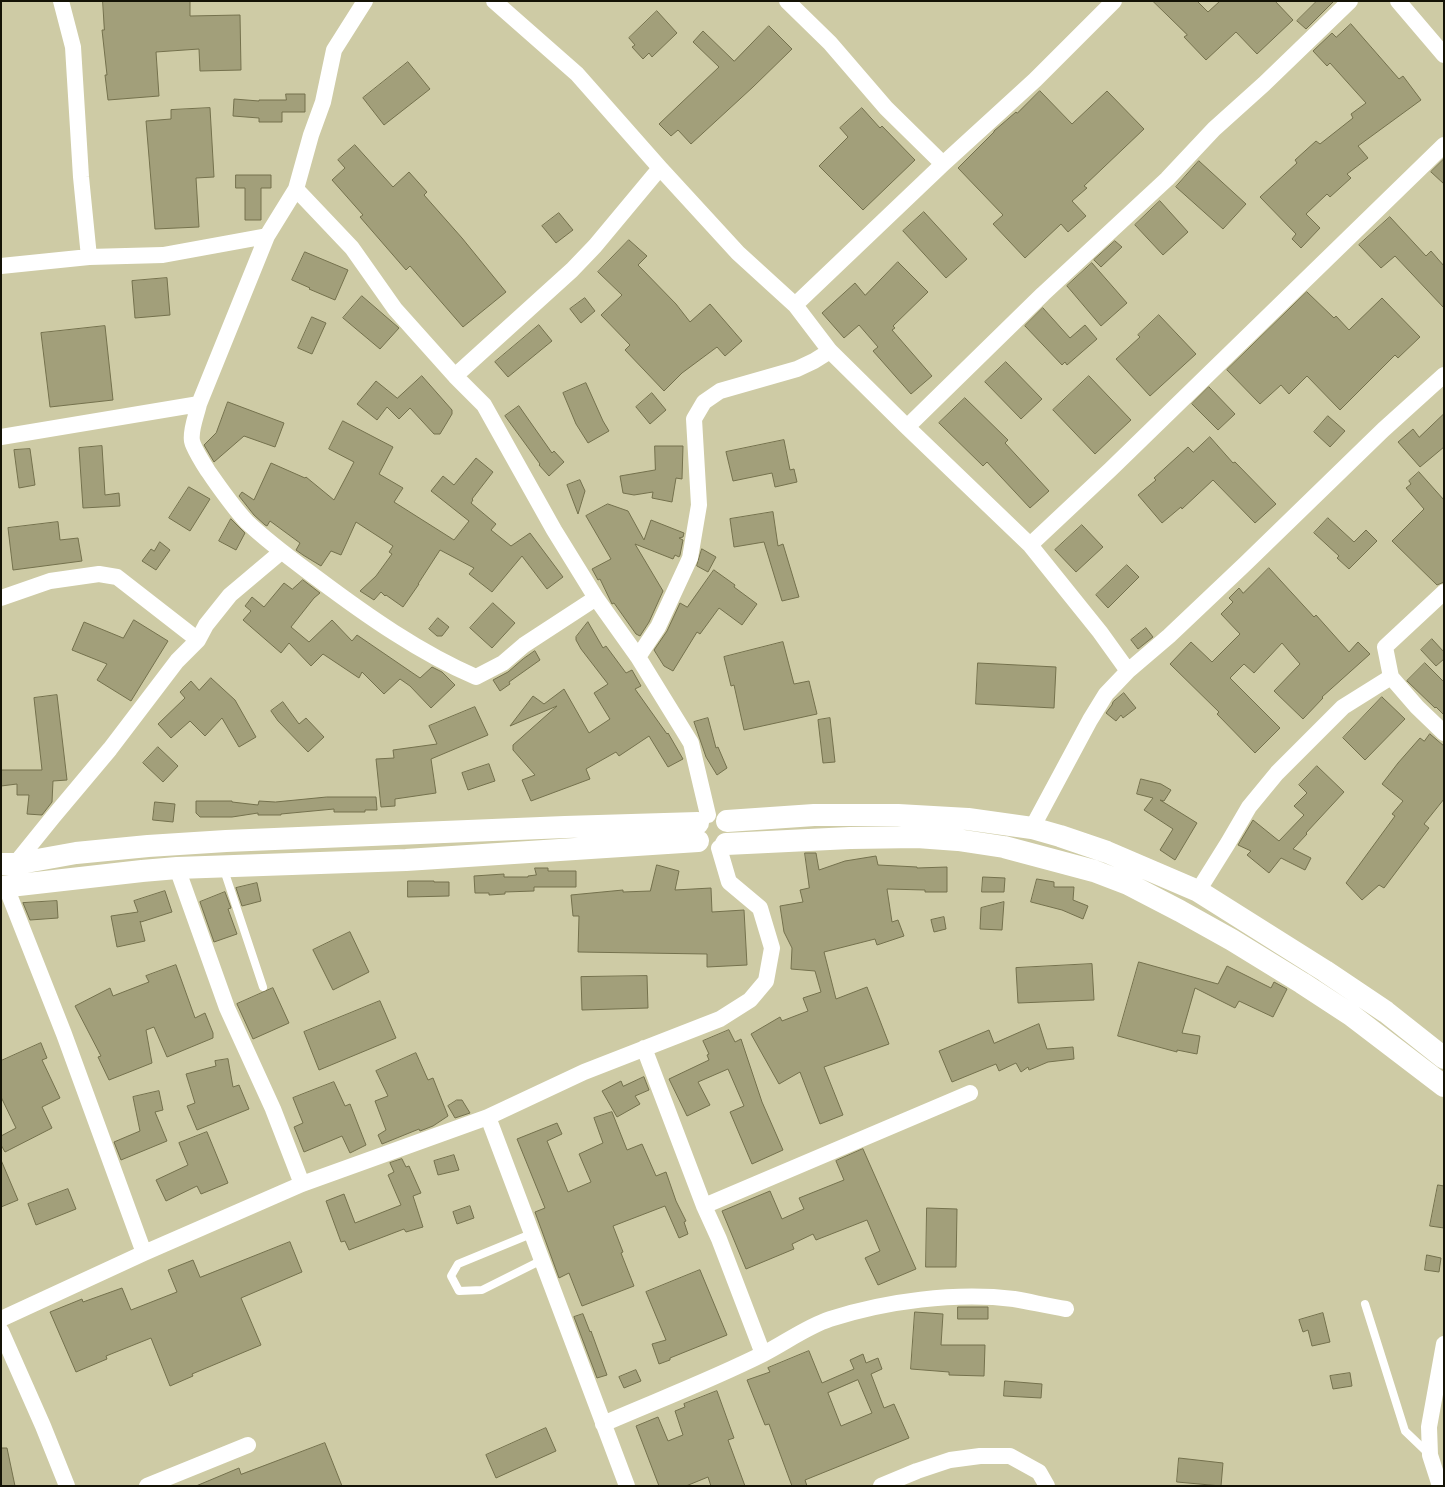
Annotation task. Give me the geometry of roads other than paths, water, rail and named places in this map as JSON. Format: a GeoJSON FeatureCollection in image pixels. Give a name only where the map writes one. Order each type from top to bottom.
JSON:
{"type":"FeatureCollection","features":[{"type":"Feature","properties":{"kind":"main road"},"geometry":{"type":"LineString","coordinates":[[4,887],[177,868],[406,860],[708,825],[814,815],[898,815],[968,819],[1032,828],[1106,852],[1198,891],[1386,1012],[1444,1058]]}},
{"type":"Feature","properties":{"kind":"main road"},"geometry":{"type":"LineString","coordinates":[[8,864],[76,853],[187,843],[565,826],[708,825],[730,828],[730,837],[723,846]]}},
{"type":"Feature","properties":{"kind":"main road"},"geometry":{"type":"LineString","coordinates":[[723,846],[917,837],[958,840],[1004,847],[1094,871],[1128,884],[1180,911],[1271,964],[1351,1015],[1444,1086]]}},
{"type":"Feature","properties":{"kind":"street"},"geometry":{"type":"LineString","coordinates":[[62,1],[73,47],[81,176],[89,257]]}},
{"type":"Feature","properties":{"kind":"street"},"geometry":{"type":"LineString","coordinates":[[365,1],[334,50],[323,102],[296,189],[267,236],[199,404],[193,426],[192,441],[225,496],[248,522],[281,552],[371,618],[456,668],[476,676],[503,663],[524,645],[596,598]]}},
{"type":"Feature","properties":{"kind":"street"},"geometry":{"type":"LineString","coordinates":[[494,1],[577,74],[738,253],[795,305],[830,351],[1030,545],[1100,632],[1128,671]]}},
{"type":"Feature","properties":{"kind":"street"},"geometry":{"type":"LineString","coordinates":[[787,1],[830,43],[886,108],[943,164]]}},
{"type":"Feature","properties":{"kind":"street"},"geometry":{"type":"LineString","coordinates":[[795,305],[943,164],[1035,80],[1114,1]]}},
{"type":"Feature","properties":{"kind":"street"},"geometry":{"type":"LineString","coordinates":[[907,427],[1044,294],[1167,179],[1214,129],[1350,1]]}},
{"type":"Feature","properties":{"kind":"street"},"geometry":{"type":"LineString","coordinates":[[1398,1],[1444,55]]}},
{"type":"Feature","properties":{"kind":"street"},"geometry":{"type":"LineString","coordinates":[[1030,545],[1112,469],[1444,145]]}},
{"type":"Feature","properties":{"kind":"street"},"geometry":{"type":"LineString","coordinates":[[455,376],[572,270],[595,246],[660,168]]}},
{"type":"Feature","properties":{"kind":"street"},"geometry":{"type":"LineString","coordinates":[[296,189],[352,248],[395,309],[455,376],[484,405],[554,530],[596,598],[638,656],[691,743],[708,825]]}},
{"type":"Feature","properties":{"kind":"street"},"geometry":{"type":"LineString","coordinates":[[1,266],[89,257],[163,255],[267,236]]}},
{"type":"Feature","properties":{"kind":"street"},"geometry":{"type":"LineString","coordinates":[[638,656],[658,628],[690,558],[699,505],[694,419],[704,402],[720,391],[797,369],[830,351]]}},
{"type":"Feature","properties":{"kind":"street"},"geometry":{"type":"LineString","coordinates":[[1032,828],[1106,694],[1128,671],[1169,636],[1245,564],[1383,430],[1444,375]]}},
{"type":"Feature","properties":{"kind":"street"},"geometry":{"type":"LineString","coordinates":[[1,437],[199,404]]}},
{"type":"Feature","properties":{"kind":"street"},"geometry":{"type":"LineString","coordinates":[[8,864],[52,817],[110,749],[177,661],[198,640],[206,625],[230,595],[281,552]]}},
{"type":"Feature","properties":{"kind":"street"},"geometry":{"type":"LineString","coordinates":[[1,598],[50,582],[99,574],[117,577],[198,640]]}},
{"type":"Feature","properties":{"kind":"street"},"geometry":{"type":"LineString","coordinates":[[1444,592],[1386,647],[1391,677],[1417,707],[1444,733]]}},
{"type":"Feature","properties":{"kind":"street"},"geometry":{"type":"LineString","coordinates":[[1198,891],[1249,807],[1277,773],[1343,707],[1391,677]]}},
{"type":"Feature","properties":{"kind":"street"},"geometry":{"type":"LineString","coordinates":[[1,1319],[144,1253],[302,1184],[488,1117],[584,1072],[720,1019],[750,1000],[766,981],[772,948],[760,908],[729,882],[723,846]]}},
{"type":"Feature","properties":{"kind":"street"},"geometry":{"type":"LineString","coordinates":[[177,868],[227,1008],[273,1109],[302,1184]]}},
{"type":"Feature","properties":{"kind":"street"},"geometry":{"type":"LineString","coordinates":[[4,887],[64,1034],[144,1253]]}},
{"type":"Feature","properties":{"kind":"street"},"geometry":{"type":"LineString","coordinates":[[644,1048],[763,1354]]}},
{"type":"Feature","properties":{"kind":"street"},"geometry":{"type":"LineString","coordinates":[[704,1206],[970,1093]]}},
{"type":"Feature","properties":{"kind":"street"},"geometry":{"type":"LineString","coordinates":[[488,1117],[626,1486]]}},
{"type":"Feature","properties":{"kind":"street"},"geometry":{"type":"LineString","coordinates":[[603,1424],[763,1354],[828,1320],[857,1312],[912,1301],[962,1297],[1013,1299],[1066,1309]]}},
{"type":"Feature","properties":{"kind":"street"},"geometry":{"type":"LineString","coordinates":[[1,1331],[67,1486]]}},
{"type":"Feature","properties":{"kind":"street"},"geometry":{"type":"LineString","coordinates":[[1440,1486],[1430,1455],[1429,1426],[1444,1344]]}},
{"type":"Feature","properties":{"kind":"street"},"geometry":{"type":"LineString","coordinates":[[147,1486],[248,1445]]}},
{"type":"Feature","properties":{"kind":"street"},"geometry":{"type":"LineString","coordinates":[[880,1486],[950,1460],[980,1456],[1010,1456],[1039,1472],[1046,1486]]}},
{"type":"Feature","properties":{"kind":"lane"},"geometry":{"type":"LineString","coordinates":[[222,866],[263,987]]}},
{"type":"Feature","properties":{"kind":"lane"},"geometry":{"type":"LineString","coordinates":[[531,1234],[458,1264],[451,1276],[459,1291],[482,1290],[542,1260]]}},
{"type":"Feature","properties":{"kind":"lane"},"geometry":{"type":"LineString","coordinates":[[1365,1304],[1405,1431],[1430,1455]]}}]}
